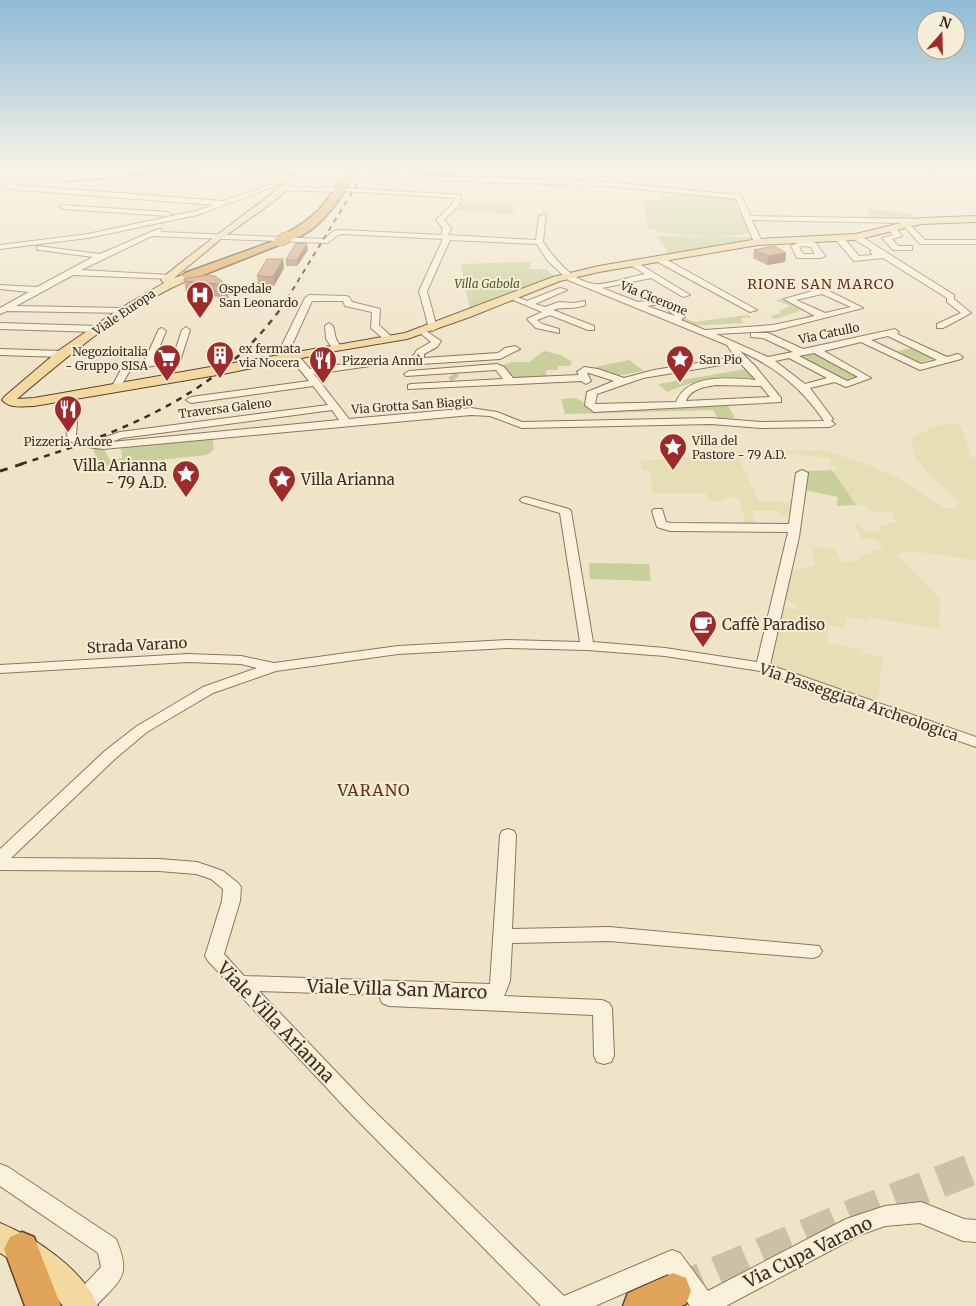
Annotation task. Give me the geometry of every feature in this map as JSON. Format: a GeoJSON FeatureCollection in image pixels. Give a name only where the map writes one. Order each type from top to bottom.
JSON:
{"type":"FeatureCollection","features":[{"type":"Feature","properties":{"kind":"highway"},"geometry":{"type":"LineString","coordinates":[[172,281],[284,239],[296,232]]}},
{"type":"Feature","properties":{"kind":"highway"},"geometry":{"type":"LineString","coordinates":[[11,1243],[36,1286],[43,1306]]}},
{"type":"Feature","properties":{"kind":"highway"},"geometry":{"type":"LineString","coordinates":[[641,1306],[693,1300]]}},
{"type":"Feature","properties":{"kind":"main road","name":"Viale Europa"},"geometry":{"type":"LineString","coordinates":[[4,405],[62,354],[123,311],[172,281],[225,232]]}},
{"type":"Feature","properties":{"kind":"main road"},"geometry":{"type":"LineString","coordinates":[[4,405],[70,396],[389,339],[428,330],[568,276],[758,242],[802,242],[897,232]]}},
{"type":"Feature","properties":{"kind":"main road"},"geometry":{"type":"LineString","coordinates":[[11,1243],[49,1268],[82,1305]]}},
{"type":"Feature","properties":{"kind":"street"},"geometry":{"type":"LineString","coordinates":[[0,247],[108,232]]}},
{"type":"Feature","properties":{"kind":"street"},"geometry":{"type":"LineString","coordinates":[[2,310],[101,256],[155,232]]}},
{"type":"Feature","properties":{"kind":"street"},"geometry":{"type":"LineString","coordinates":[[151,234],[327,241],[336,233],[343,232],[540,242]]}},
{"type":"Feature","properties":{"kind":"street"},"geometry":{"type":"LineString","coordinates":[[429,236],[431,232]]}},
{"type":"Feature","properties":{"kind":"street"},"geometry":{"type":"LineString","coordinates":[[447,232],[446,238],[424,291],[428,330],[436,341],[420,352],[418,356],[421,361],[500,356],[508,350],[516,348]]}},
{"type":"Feature","properties":{"kind":"street"},"geometry":{"type":"LineString","coordinates":[[541,232],[540,242],[550,258],[568,276]]}},
{"type":"Feature","properties":{"kind":"street"},"geometry":{"type":"LineString","coordinates":[[754,232],[758,242]]}},
{"type":"Feature","properties":{"kind":"street"},"geometry":{"type":"LineString","coordinates":[[914,232],[931,251]]}},
{"type":"Feature","properties":{"kind":"street"},"geometry":{"type":"LineString","coordinates":[[856,237],[951,297],[950,300],[967,313],[940,326]]}},
{"type":"Feature","properties":{"kind":"street"},"geometry":{"type":"LineString","coordinates":[[839,238],[857,259],[880,257],[866,246]]}},
{"type":"Feature","properties":{"kind":"street"},"geometry":{"type":"LineString","coordinates":[[923,242],[976,242]]}},
{"type":"Feature","properties":{"kind":"street"},"geometry":{"type":"LineString","coordinates":[[19,245],[101,256]]}},
{"type":"Feature","properties":{"kind":"street"},"geometry":{"type":"LineString","coordinates":[[659,259],[753,310]]}},
{"type":"Feature","properties":{"kind":"street"},"geometry":{"type":"LineString","coordinates":[[633,264],[686,295]]}},
{"type":"Feature","properties":{"kind":"street"},"geometry":{"type":"LineString","coordinates":[[70,272],[172,281]]}},
{"type":"Feature","properties":{"kind":"street"},"geometry":{"type":"LineString","coordinates":[[595,287],[652,275]]}},
{"type":"Feature","properties":{"kind":"street","name":"Via Cicerone"},"geometry":{"type":"LineString","coordinates":[[568,276],[768,360],[786,370],[816,401],[829,421]]}},
{"type":"Feature","properties":{"kind":"street"},"geometry":{"type":"LineString","coordinates":[[0,287],[38,290]]}},
{"type":"Feature","properties":{"kind":"street"},"geometry":{"type":"LineString","coordinates":[[529,304],[563,290]]}},
{"type":"Feature","properties":{"kind":"street"},"geometry":{"type":"LineString","coordinates":[[703,332],[773,328],[859,308],[823,291],[788,299],[823,316]]}},
{"type":"Feature","properties":{"kind":"street"},"geometry":{"type":"LineString","coordinates":[[510,297],[591,328]]}},
{"type":"Feature","properties":{"kind":"street"},"geometry":{"type":"LineString","coordinates":[[347,422],[286,347],[309,298],[346,299],[348,304],[377,311],[374,326],[389,339]]}},
{"type":"Feature","properties":{"kind":"street"},"geometry":{"type":"LineString","coordinates":[[637,305],[663,300],[681,318],[673,319]]}},
{"type":"Feature","properties":{"kind":"street"},"geometry":{"type":"LineString","coordinates":[[556,331],[539,326],[531,319],[559,304],[575,306],[582,303]]}},
{"type":"Feature","properties":{"kind":"street"},"geometry":{"type":"LineString","coordinates":[[672,309],[688,307]]}},
{"type":"Feature","properties":{"kind":"street"},"geometry":{"type":"LineString","coordinates":[[2,310],[123,311]]}},
{"type":"Feature","properties":{"kind":"street"},"geometry":{"type":"LineString","coordinates":[[540,338],[576,322]]}},
{"type":"Feature","properties":{"kind":"street"},"geometry":{"type":"LineString","coordinates":[[0,326],[98,329]]}},
{"type":"Feature","properties":{"kind":"street"},"geometry":{"type":"LineString","coordinates":[[329,326],[331,339],[336,348]]}},
{"type":"Feature","properties":{"kind":"street"},"geometry":{"type":"LineString","coordinates":[[116,388],[126,368],[177,359],[186,330]]}},
{"type":"Feature","properties":{"kind":"street"},"geometry":{"type":"LineString","coordinates":[[148,364],[162,331]]}},
{"type":"Feature","properties":{"kind":"street","name":"Via Catullo"},"geometry":{"type":"LineString","coordinates":[[768,360],[891,332],[914,345]]}},
{"type":"Feature","properties":{"kind":"street"},"geometry":{"type":"LineString","coordinates":[[715,337],[765,335],[801,352]]}},
{"type":"Feature","properties":{"kind":"street"},"geometry":{"type":"LineString","coordinates":[[862,339],[920,367],[958,357]]}},
{"type":"Feature","properties":{"kind":"street"},"geometry":{"type":"LineString","coordinates":[[622,380],[614,379],[592,369],[582,372],[592,392],[590,405],[594,409],[777,400],[752,368],[741,359],[730,343]]}},
{"type":"Feature","properties":{"kind":"street"},"geometry":{"type":"LineString","coordinates":[[887,351],[914,345],[945,360]]}},
{"type":"Feature","properties":{"kind":"street"},"geometry":{"type":"LineString","coordinates":[[790,355],[846,384],[866,378],[814,350]]}},
{"type":"Feature","properties":{"kind":"street"},"geometry":{"type":"LineString","coordinates":[[0,352],[62,354]]}},
{"type":"Feature","properties":{"kind":"street"},"geometry":{"type":"LineString","coordinates":[[449,359],[454,376]]}},
{"type":"Feature","properties":{"kind":"street"},"geometry":{"type":"LineString","coordinates":[[592,392],[604,389],[622,380],[643,375],[741,359]]}},
{"type":"Feature","properties":{"kind":"street"},"geometry":{"type":"LineString","coordinates":[[308,372],[377,362]]}},
{"type":"Feature","properties":{"kind":"street"},"geometry":{"type":"LineString","coordinates":[[411,387],[497,367],[501,369],[510,381],[584,378]]}},
{"type":"Feature","properties":{"kind":"street"},"geometry":{"type":"LineString","coordinates":[[409,374],[454,376]]}},
{"type":"Feature","properties":{"kind":"street"},"geometry":{"type":"LineString","coordinates":[[803,387],[836,379]]}},
{"type":"Feature","properties":{"kind":"street"},"geometry":{"type":"LineString","coordinates":[[191,400],[316,382]]}},
{"type":"Feature","properties":{"kind":"street"},"geometry":{"type":"LineString","coordinates":[[684,405],[681,402],[681,397],[684,392],[691,388],[722,382],[763,383]]}},
{"type":"Feature","properties":{"kind":"street","name":"Via Grotta San Biagio"},"geometry":{"type":"LineString","coordinates":[[70,396],[74,408],[69,427],[70,436],[74,442],[92,446],[113,446],[347,422],[469,412],[494,414],[522,425],[734,421],[761,424],[829,421]]}},
{"type":"Feature","properties":{"kind":"street"},"geometry":{"type":"LineString","coordinates":[[728,402],[736,416],[734,421]]}},
{"type":"Feature","properties":{"kind":"street","name":"Traversa Galeno"},"geometry":{"type":"LineString","coordinates":[[92,446],[120,435],[334,407]]}},
{"type":"Feature","properties":{"kind":"street"},"geometry":{"type":"LineString","coordinates":[[763,667],[794,528],[802,473]]}},
{"type":"Feature","properties":{"kind":"street"},"geometry":{"type":"LineString","coordinates":[[526,500],[565,511],[587,646]]}},
{"type":"Feature","properties":{"kind":"street"},"geometry":{"type":"LineString","coordinates":[[658,511],[661,524],[670,527],[794,528]]}},
{"type":"Feature","properties":{"kind":"street","name":"Via Passeggiata Archeologica"},"geometry":{"type":"LineString","coordinates":[[0,859],[98,766],[142,729],[208,690],[235,679],[274,667],[398,650],[507,644],[587,646],[665,652],[763,667],[976,742]]}},
{"type":"Feature","properties":{"kind":"street","name":"Strada Varano"},"geometry":{"type":"LineString","coordinates":[[0,669],[188,658],[241,660],[274,667]]}},
{"type":"Feature","properties":{"kind":"street","name":"Viale Villa San Marco"},"geometry":{"type":"LineString","coordinates":[[244,987],[496,992],[501,981],[508,835]]}},
{"type":"Feature","properties":{"kind":"street","name":"Viale Villa Arianna"},"geometry":{"type":"LineString","coordinates":[[0,864],[159,865],[197,868],[218,875],[232,887],[231,901],[214,956],[360,1110],[558,1306]]}},
{"type":"Feature","properties":{"kind":"street"},"geometry":{"type":"LineString","coordinates":[[503,936],[608,934],[813,951]]}},
{"type":"Feature","properties":{"kind":"street"},"geometry":{"type":"LineString","coordinates":[[244,987],[602,1008],[604,1056]]}},
{"type":"Feature","properties":{"kind":"street"},"geometry":{"type":"LineString","coordinates":[[0,1174],[108,1247],[112,1271],[82,1305]]}},
{"type":"Feature","properties":{"kind":"street","name":"Via Cupa Varano"},"geometry":{"type":"LineString","coordinates":[[693,1300],[854,1227],[885,1216],[921,1212],[963,1230],[976,1231]]}},
{"type":"Feature","properties":{"kind":"street"},"geometry":{"type":"LineString","coordinates":[[568,1306],[672,1261],[693,1300]]}},
{"type":"Feature","properties":{"kind":"shaded area"},"geometry":{"type":"Polygon","coordinates":[[[958,423],[962,429],[971,457],[976,458],[976,560],[910,551],[896,555],[940,599],[939,629],[868,617],[867,620],[847,617],[844,628],[829,626],[826,643],[863,649],[862,653],[883,657],[877,703],[772,665],[769,661],[780,608],[797,609],[799,607],[783,599],[789,571],[815,566],[813,547],[835,549],[842,563],[861,560],[860,556],[883,548],[873,538],[862,539],[854,524],[858,524],[868,532],[881,531],[879,526],[887,526],[886,523],[897,522],[892,517],[896,516],[892,511],[872,512],[865,506],[856,505],[832,470],[837,470],[834,466],[829,466],[830,459],[810,456],[810,458],[797,454],[772,455],[774,457],[739,460],[759,501],[794,502],[793,517],[781,517],[778,511],[751,511],[756,525],[744,525],[743,519],[745,518],[738,498],[726,497],[726,501],[708,501],[706,493],[652,493],[651,470],[641,470],[641,461],[708,455],[708,452],[823,450],[874,467],[898,478],[943,508],[956,508],[960,502],[926,472],[913,453],[912,442],[913,437],[933,427],[958,423]]]}},
{"type":"Feature","properties":{"kind":"green space"},"geometry":{"type":"Polygon","coordinates":[[[663,232],[748,232],[732,236],[663,232]]]}},
{"type":"Feature","properties":{"kind":"green space"},"geometry":{"type":"Polygon","coordinates":[[[656,236],[753,237],[755,243],[671,256],[656,236]]]}},
{"type":"Feature","properties":{"kind":"green space","name":"Villa Gabola"},"geometry":{"type":"Polygon","coordinates":[[[531,262],[529,269],[546,269],[557,279],[470,312],[461,264],[531,262]]]}},
{"type":"Feature","properties":{"kind":"green space"},"geometry":{"type":"Polygon","coordinates":[[[784,298],[819,315],[809,318],[805,316],[812,314],[803,310],[776,319],[770,317],[790,306],[774,300],[784,298]]]}},
{"type":"Feature","properties":{"kind":"green space"},"geometry":{"type":"Polygon","coordinates":[[[748,315],[752,318],[741,318],[743,323],[690,326],[676,320],[684,318],[695,322],[748,315]]]}},
{"type":"Feature","properties":{"kind":"green space"},"geometry":{"type":"Polygon","coordinates":[[[914,347],[937,358],[918,363],[894,352],[914,347]]]}},
{"type":"Feature","properties":{"kind":"green space"},"geometry":{"type":"Polygon","coordinates":[[[544,351],[561,355],[572,362],[570,366],[558,366],[558,370],[546,370],[547,378],[510,381],[497,367],[512,362],[529,362],[544,351]]]}},
{"type":"Feature","properties":{"kind":"green space"},"geometry":{"type":"Polygon","coordinates":[[[815,351],[865,377],[849,384],[794,355],[815,351]]]}},
{"type":"Feature","properties":{"kind":"green space"},"geometry":{"type":"Polygon","coordinates":[[[629,360],[644,371],[617,376],[595,367],[629,360]]]}},
{"type":"Feature","properties":{"kind":"green space"},"geometry":{"type":"Polygon","coordinates":[[[747,369],[762,382],[714,379],[692,383],[667,392],[658,384],[747,369]]]}},
{"type":"Feature","properties":{"kind":"green space"},"geometry":{"type":"Polygon","coordinates":[[[576,398],[594,409],[726,402],[735,418],[718,418],[713,410],[565,414],[561,399],[576,398]]]}},
{"type":"Feature","properties":{"kind":"green space"},"geometry":{"type":"Polygon","coordinates":[[[213,439],[214,450],[207,455],[100,466],[93,449],[103,448],[110,460],[122,458],[121,447],[213,439]]]}},
{"type":"Feature","properties":{"kind":"green space"},"geometry":{"type":"Polygon","coordinates":[[[832,470],[856,505],[837,506],[838,497],[809,491],[802,487],[804,476],[809,475],[807,471],[832,470]]]}},
{"type":"Feature","properties":{"kind":"green space"},"geometry":{"type":"Polygon","coordinates":[[[589,563],[649,564],[651,581],[590,579],[589,563]]]}},
{"type":"Feature","properties":{"kind":"building"},"geometry":{"type":"Polygon","coordinates":[[[296,243],[307,244],[297,260],[286,260],[296,243]]]}},
{"type":"Feature","properties":{"kind":"building"},"geometry":{"type":"Polygon","coordinates":[[[774,246],[786,253],[768,256],[754,250],[774,246]]]}},
{"type":"Feature","properties":{"kind":"building"},"geometry":{"type":"Polygon","coordinates":[[[267,259],[283,259],[273,277],[257,276],[267,259]]]}},
{"type":"Feature","properties":{"kind":"building"},"geometry":{"type":"Polygon","coordinates":[[[207,275],[215,276],[227,285],[184,281],[184,279],[207,275]]]}},
{"type":"Feature","properties":{"kind":"tunnel"},"geometry":{"type":"LineString","coordinates":[[452,375],[455,379]]}},
{"type":"Feature","properties":{"kind":"tunnel"},"geometry":{"type":"LineString","coordinates":[[673,1291],[855,1214],[976,1168]]}},
{"type":"Feature","properties":{"kind":"railway"},"geometry":{"type":"LineString","coordinates":[[287,299],[328,232]]}},
{"type":"Feature","properties":{"kind":"railway"},"geometry":{"type":"LineString","coordinates":[[21,464],[98,438],[135,422],[204,384],[263,331],[288,298]]}},
{"type":"Feature","properties":{"kind":"railway"},"geometry":{"type":"LineString","coordinates":[[0,471],[25,463]]}},
{"type":"Feature","properties":{"kind":"place","name":"Ospedale San Leonardo"},"geometry":{"type":"Point","coordinates":[200,319]}},
{"type":"Feature","properties":{"kind":"place","name":"ex fermata via Nocera"},"geometry":{"type":"Point","coordinates":[220,379]}},
{"type":"Feature","properties":{"kind":"place","name":"Negozioitalia - Gruppo SISA"},"geometry":{"type":"Point","coordinates":[167,382]}},
{"type":"Feature","properties":{"kind":"place","name":"San Pio"},"geometry":{"type":"Point","coordinates":[680,383]}},
{"type":"Feature","properties":{"kind":"place","name":"Pizzeria Annù"},"geometry":{"type":"Point","coordinates":[323,384]}},
{"type":"Feature","properties":{"kind":"place","name":"Pizzeria Ardore"},"geometry":{"type":"Point","coordinates":[68,433]}},
{"type":"Feature","properties":{"kind":"place","name":"Villa del Pastore - 79 A.D."},"geometry":{"type":"Point","coordinates":[673,471]}},
{"type":"Feature","properties":{"kind":"place","name":"Villa Arianna - 79 A.D."},"geometry":{"type":"Point","coordinates":[186,498]}},
{"type":"Feature","properties":{"kind":"place","name":"Villa Arianna"},"geometry":{"type":"Point","coordinates":[282,503]}},
{"type":"Feature","properties":{"kind":"place","name":"Caffè Paradiso"},"geometry":{"type":"Point","coordinates":[703,648]}},
{"type":"Feature","properties":{"kind":"district","name":"RIONE SAN MARCO"},"geometry":{"type":"Point","coordinates":[821,284]}},
{"type":"Feature","properties":{"kind":"district","name":"VARANO"},"geometry":{"type":"Point","coordinates":[374,790]}}]}
